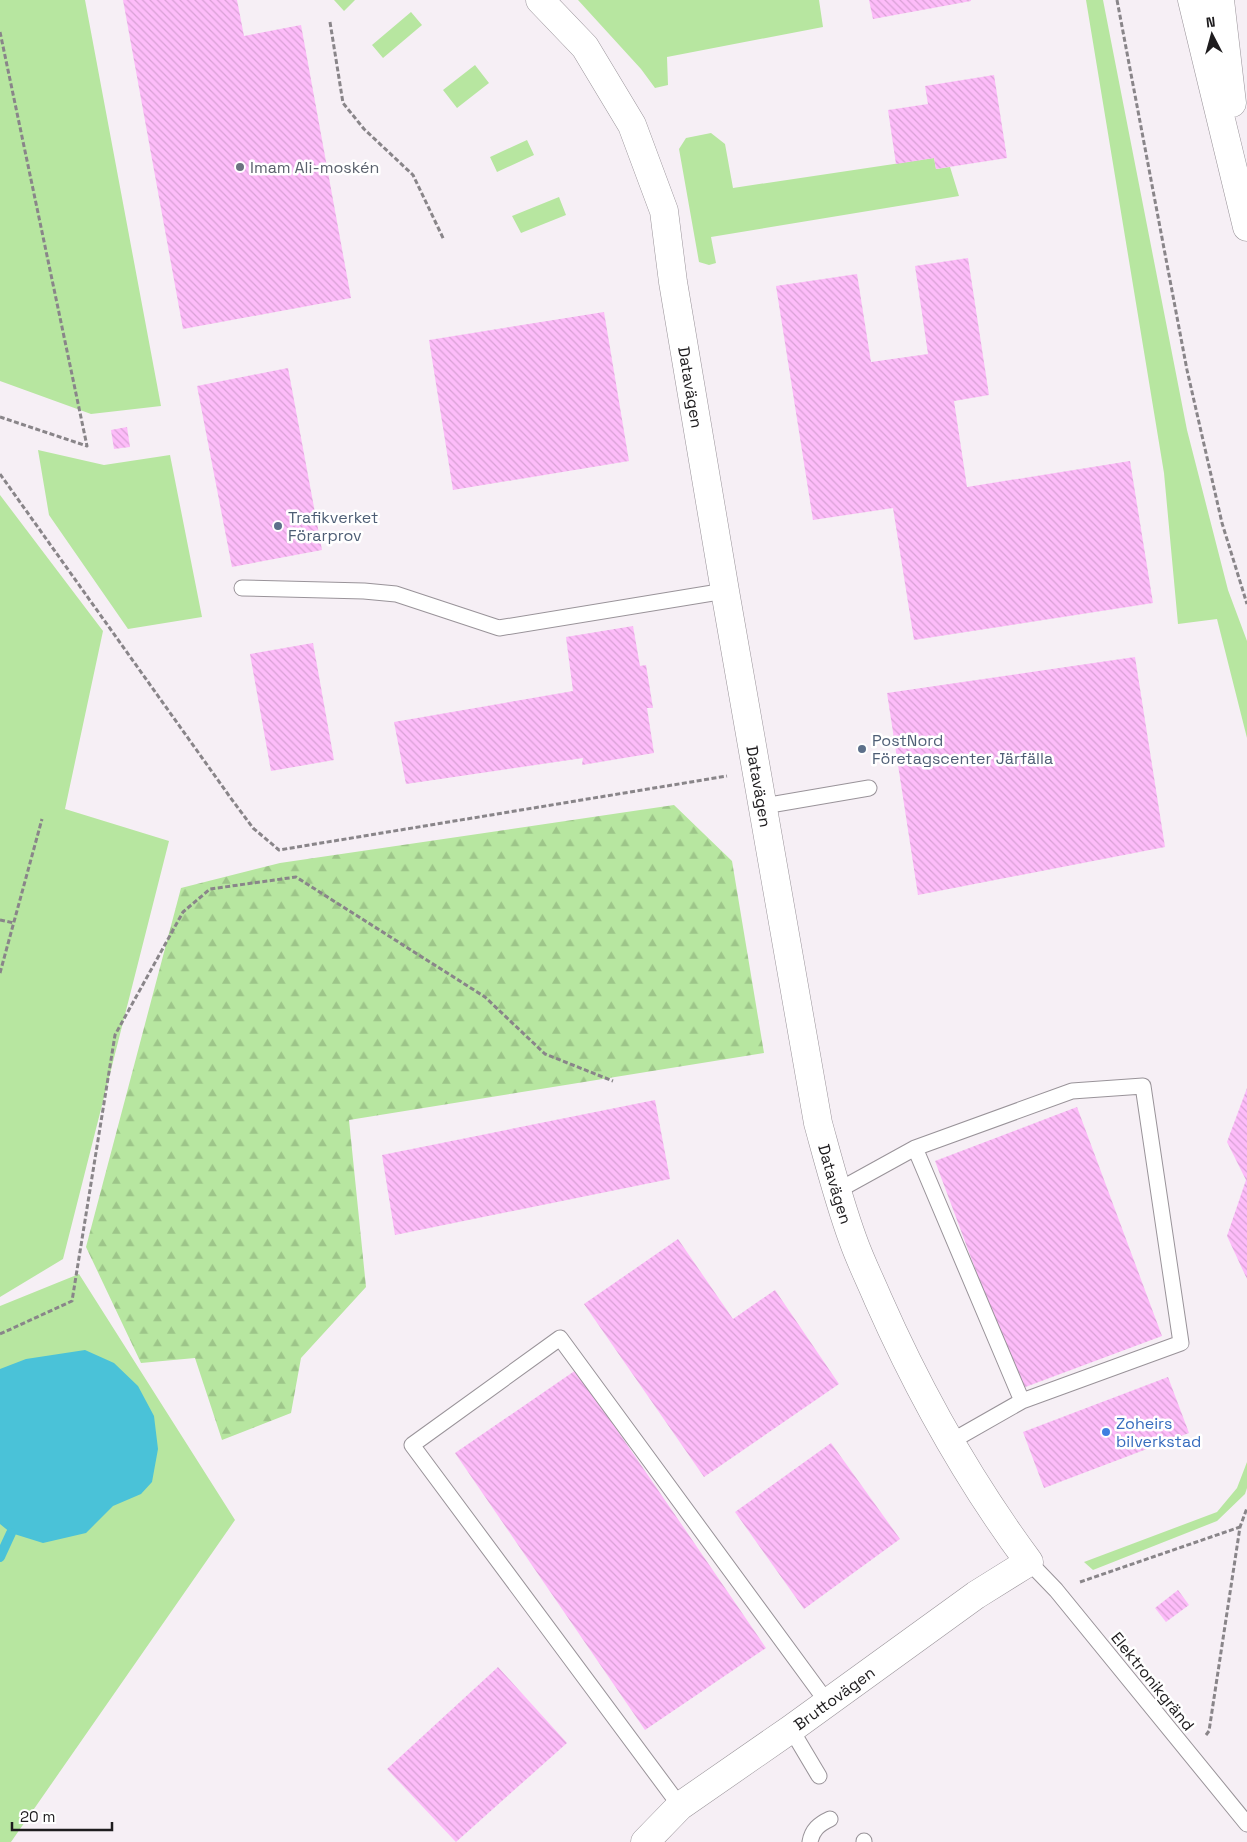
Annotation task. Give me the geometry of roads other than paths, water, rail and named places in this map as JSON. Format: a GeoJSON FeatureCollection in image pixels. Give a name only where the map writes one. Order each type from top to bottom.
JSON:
{"type":"FeatureCollection","features":[{"type":"Feature","properties":{"kind":"street","name":"Datavägen"},"geometry":{"type":"LineString","coordinates":[[540,0],[585,47],[632,125],[664,211],[673,282],[725,591],[818,1124],[837,1191],[853,1242],[896,1339],[950,1442],[984,1497],[1030,1562]]}},
{"type":"Feature","properties":{"kind":"street"},"geometry":{"type":"LineString","coordinates":[[1192,0],[1247,225]]}},
{"type":"Feature","properties":{"kind":"street"},"geometry":{"type":"LineString","coordinates":[[1220,0],[1247,225]]}},
{"type":"Feature","properties":{"kind":"street","name":"Bruttovägen"},"geometry":{"type":"LineString","coordinates":[[645,1842],[680,1806],[791,1729],[976,1595],[1030,1562]]}},
{"type":"Feature","properties":{"kind":"lane"},"geometry":{"type":"LineString","coordinates":[[242,588],[364,591],[396,594],[499,628],[725,591]]}},
{"type":"Feature","properties":{"kind":"lane"},"geometry":{"type":"LineString","coordinates":[[764,806],[869,788]]}},
{"type":"Feature","properties":{"kind":"lane"},"geometry":{"type":"LineString","coordinates":[[837,1191],[915,1148],[1072,1091],[1143,1086],[1181,1343],[1022,1401],[950,1442]]}},
{"type":"Feature","properties":{"kind":"lane"},"geometry":{"type":"LineString","coordinates":[[915,1148],[1022,1401]]}},
{"type":"Feature","properties":{"kind":"lane"},"geometry":{"type":"LineString","coordinates":[[680,1806],[412,1445],[560,1338],[826,1702]]}},
{"type":"Feature","properties":{"kind":"lane","name":"Elektronikgränd"},"geometry":{"type":"LineString","coordinates":[[1030,1562],[1056,1590],[1247,1824]]}},
{"type":"Feature","properties":{"kind":"lane"},"geometry":{"type":"LineString","coordinates":[[791,1729],[819,1776]]}},
{"type":"Feature","properties":{"kind":"lane"},"geometry":{"type":"LineString","coordinates":[[812,1836],[821,1823],[830,1819]]}},
{"type":"Feature","properties":{"kind":"water"},"geometry":{"type":"Polygon","coordinates":[[[85,1350],[114,1363],[138,1386],[154,1416],[158,1449],[152,1482],[141,1494],[113,1506],[86,1533],[43,1543],[11,1533],[0,1524],[0,1369],[26,1359],[85,1350]]]}},
{"type":"Feature","properties":{"kind":"waterway"},"geometry":{"type":"LineString","coordinates":[[0,1557],[11,1533]]}},
{"type":"Feature","properties":{"kind":"place","name":"Imam Ali-moskén"},"geometry":{"type":"Point","coordinates":[240,167]}},
{"type":"Feature","properties":{"kind":"place","name":"Trafikverket Förarprov"},"geometry":{"type":"Point","coordinates":[278,526]}},
{"type":"Feature","properties":{"kind":"place","name":"PostNord Företagscenter Järfälla"},"geometry":{"type":"Point","coordinates":[862,749]}},
{"type":"Feature","properties":{"kind":"place","name":"Zoheirs bilverkstad"},"geometry":{"type":"Point","coordinates":[1106,1432]}}]}
